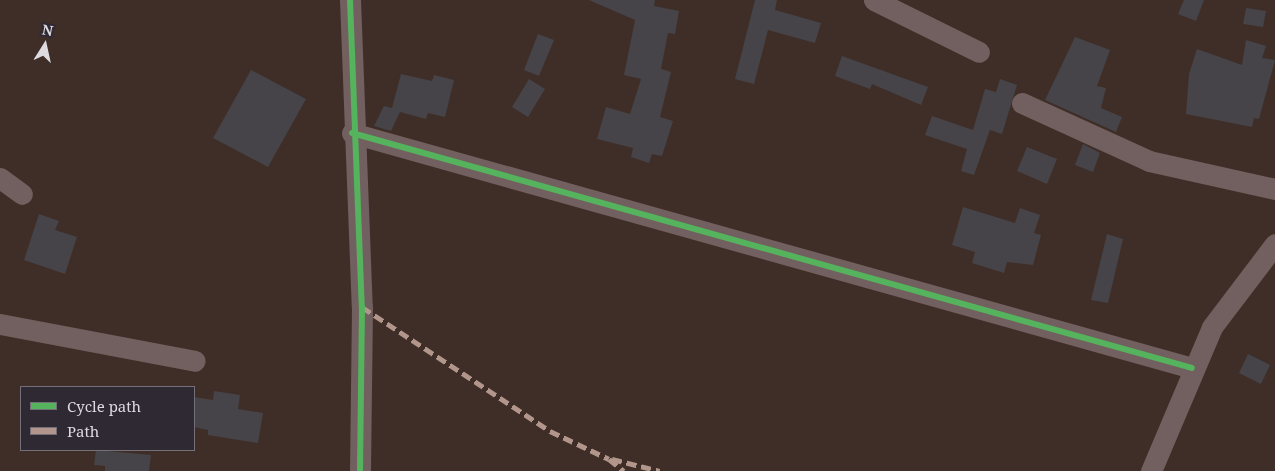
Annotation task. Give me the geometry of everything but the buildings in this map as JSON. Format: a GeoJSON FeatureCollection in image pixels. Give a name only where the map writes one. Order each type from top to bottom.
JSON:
{"type":"FeatureCollection","features":[{"type":"Feature","properties":{"kind":"street"},"geometry":{"type":"LineString","coordinates":[[350,0],[352,133],[362,307],[360,471]]}},
{"type":"Feature","properties":{"kind":"street"},"geometry":{"type":"LineString","coordinates":[[874,0],[979,52]]}},
{"type":"Feature","properties":{"kind":"street"},"geometry":{"type":"LineString","coordinates":[[1022,103],[1149,161],[1275,189]]}},
{"type":"Feature","properties":{"kind":"street"},"geometry":{"type":"LineString","coordinates":[[352,133],[1192,368]]}},
{"type":"Feature","properties":{"kind":"street"},"geometry":{"type":"LineString","coordinates":[[0,178],[22,194]]}},
{"type":"Feature","properties":{"kind":"street"},"geometry":{"type":"LineString","coordinates":[[1151,471],[1192,368],[1212,327],[1275,244]]}},
{"type":"Feature","properties":{"kind":"street"},"geometry":{"type":"LineString","coordinates":[[0,324],[195,361]]}},
{"type":"Feature","properties":{"kind":"shaded area"},"geometry":{"type":"Polygon","coordinates":[[[0,0],[1275,0],[1275,471],[0,471],[0,0]]]}},
{"type":"Feature","properties":{"kind":"marked path"},"geometry":{"type":"LineString","coordinates":[[362,307],[550,431],[609,459],[624,471]]}},
{"type":"Feature","properties":{"kind":"marked path"},"geometry":{"type":"LineString","coordinates":[[612,459],[660,471]]}},
{"type":"Feature","properties":{"kind":"cycle path"},"geometry":{"type":"LineString","coordinates":[[350,0],[362,307],[360,471]]}},
{"type":"Feature","properties":{"kind":"cycle path"},"geometry":{"type":"LineString","coordinates":[[352,133],[1192,368]]}}]}
